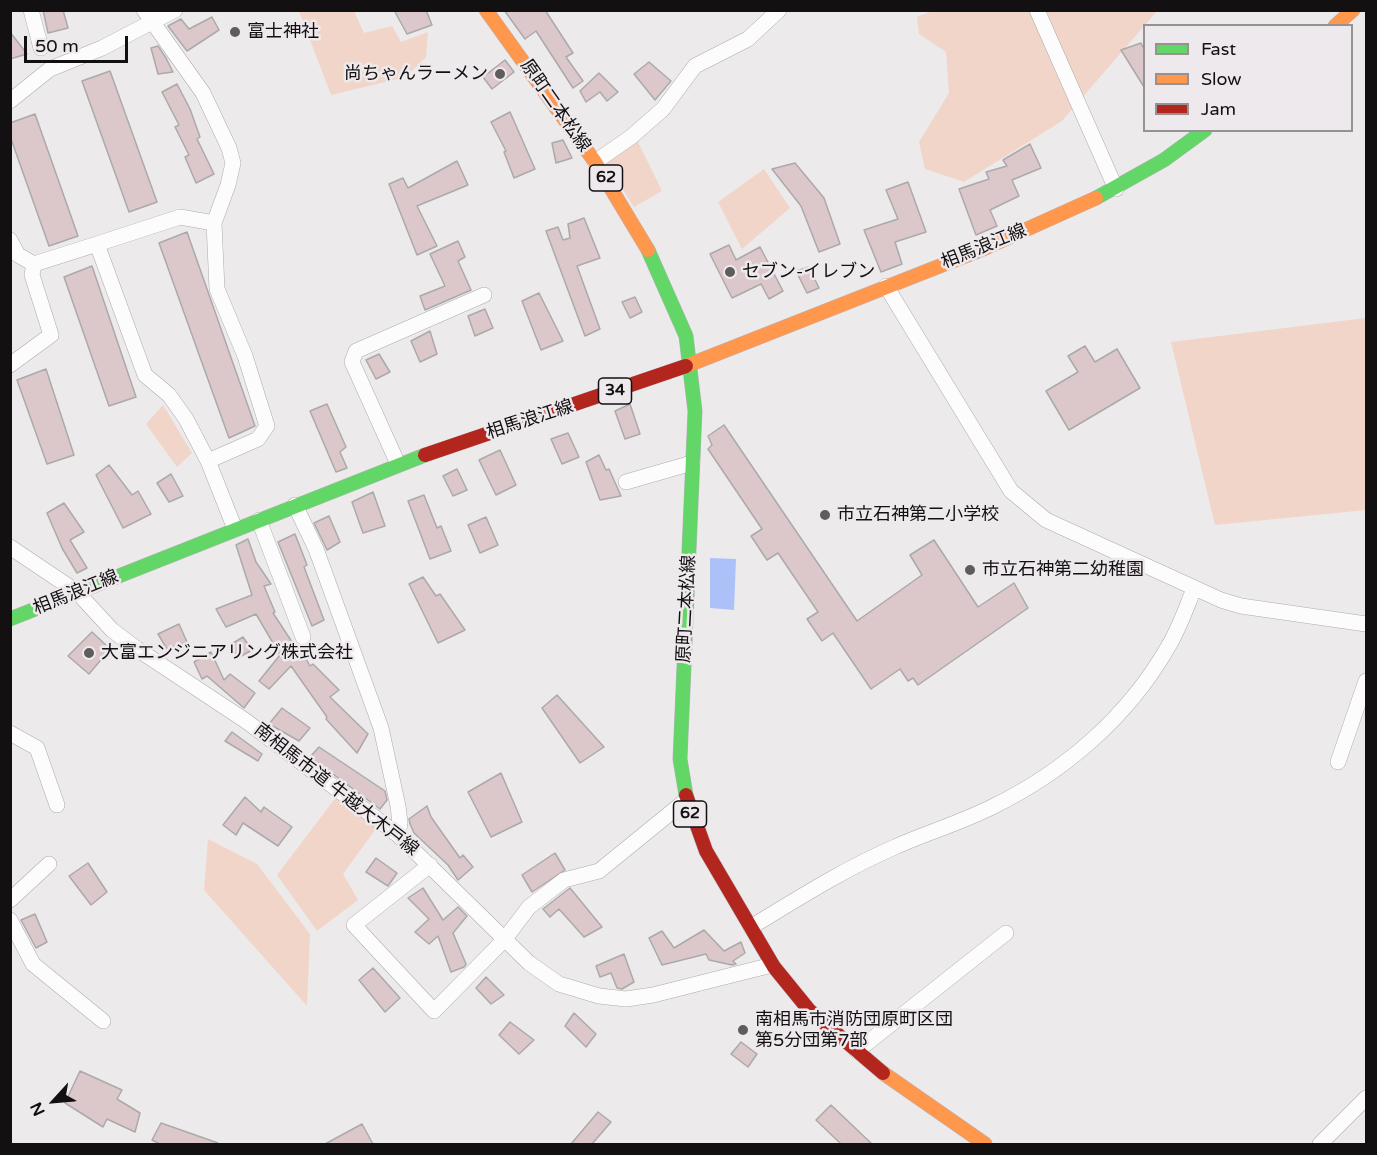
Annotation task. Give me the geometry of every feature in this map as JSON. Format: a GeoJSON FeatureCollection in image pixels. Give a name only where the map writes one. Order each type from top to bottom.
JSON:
{"type":"FeatureCollection","features":[{"type":"Feature","properties":{"kind":"main road","name":"原町二本松線"},"geometry":{"type":"LineString","coordinates":[[486,10],[595,162],[631,217],[683,328],[691,364],[695,411],[692,519],[680,741],[686,801],[698,838],[772,965],[805,1006],[857,1051],[984,1144]]}},
{"type":"Feature","properties":{"kind":"main road"},"geometry":{"type":"LineString","coordinates":[[1337,24],[1353,10]]}},
{"type":"Feature","properties":{"kind":"main road","name":"相馬浪江線"},"geometry":{"type":"LineString","coordinates":[[10,619],[398,464],[691,364],[982,249],[1116,189],[1164,160],[1202,132]]}},
{"type":"Feature","properties":{"kind":"street"},"geometry":{"type":"LineString","coordinates":[[31,10],[41,48]]}},
{"type":"Feature","properties":{"kind":"street"},"geometry":{"type":"LineString","coordinates":[[10,101],[50,69],[102,48],[148,16],[175,10]]}},
{"type":"Feature","properties":{"kind":"street"},"geometry":{"type":"LineString","coordinates":[[595,162],[631,137],[663,109],[695,66],[748,39],[779,10]]}},
{"type":"Feature","properties":{"kind":"street"},"geometry":{"type":"LineString","coordinates":[[1037,10],[1116,189]]}},
{"type":"Feature","properties":{"kind":"street"},"geometry":{"type":"LineString","coordinates":[[148,16],[203,93],[229,148],[233,163],[214,223],[217,289],[245,356],[267,426],[258,439],[208,461]]}},
{"type":"Feature","properties":{"kind":"street"},"geometry":{"type":"LineString","coordinates":[[10,240],[18,255],[34,264],[53,260],[180,217],[214,223]]}},
{"type":"Feature","properties":{"kind":"street"},"geometry":{"type":"LineString","coordinates":[[97,244],[145,375],[168,395],[186,419],[208,461],[235,529]]}},
{"type":"Feature","properties":{"kind":"street"},"geometry":{"type":"LineString","coordinates":[[10,365],[51,335],[32,275],[34,264]]}},
{"type":"Feature","properties":{"kind":"street"},"geometry":{"type":"LineString","coordinates":[[886,286],[1011,491],[1046,520],[1194,589],[1241,606],[1366,624]]}},
{"type":"Feature","properties":{"kind":"street"},"geometry":{"type":"LineString","coordinates":[[398,464],[352,362],[356,351],[484,296]]}},
{"type":"Feature","properties":{"kind":"street"},"geometry":{"type":"LineString","coordinates":[[626,482],[692,463]]}},
{"type":"Feature","properties":{"kind":"street"},"geometry":{"type":"LineString","coordinates":[[295,505],[316,549],[381,728],[398,806],[400,823],[398,835]]}},
{"type":"Feature","properties":{"kind":"street"},"geometry":{"type":"LineString","coordinates":[[259,520],[303,636]]}},
{"type":"Feature","properties":{"kind":"street","name":"南相馬市道 牛越大木戸線"},"geometry":{"type":"LineString","coordinates":[[10,547],[77,592],[112,630],[137,649],[246,721],[398,835],[504,940],[548,978],[573,990],[626,999],[653,995],[772,965]]}},
{"type":"Feature","properties":{"kind":"street"},"geometry":{"type":"LineString","coordinates":[[751,927],[813,890],[893,848],[990,808],[1031,786],[1082,750],[1113,722],[1162,656],[1194,589]]}},
{"type":"Feature","properties":{"kind":"street"},"geometry":{"type":"LineString","coordinates":[[1338,762],[1366,681]]}},
{"type":"Feature","properties":{"kind":"street"},"geometry":{"type":"LineString","coordinates":[[10,733],[37,748],[57,805]]}},
{"type":"Feature","properties":{"kind":"street"},"geometry":{"type":"LineString","coordinates":[[430,865],[354,925],[434,1011],[504,940],[529,907],[564,880],[600,871],[686,801]]}},
{"type":"Feature","properties":{"kind":"street"},"geometry":{"type":"LineString","coordinates":[[10,900],[49,864]]}},
{"type":"Feature","properties":{"kind":"street"},"geometry":{"type":"LineString","coordinates":[[10,920],[33,964],[103,1021]]}},
{"type":"Feature","properties":{"kind":"street"},"geometry":{"type":"LineString","coordinates":[[857,1051],[1006,933]]}},
{"type":"Feature","properties":{"kind":"street"},"geometry":{"type":"LineString","coordinates":[[1320,1144],[1366,1098]]}},
{"type":"Feature","properties":{"kind":"shaded area"},"geometry":{"type":"Polygon","coordinates":[[[935,10],[1157,11],[1146,24],[1143,24],[1143,27],[1062,121],[964,182],[925,169],[919,142],[949,93],[946,52],[919,34],[917,17],[935,10]]]}},
{"type":"Feature","properties":{"kind":"shaded area"},"geometry":{"type":"Polygon","coordinates":[[[299,11],[354,11],[364,33],[392,26],[401,42],[428,32],[426,57],[406,77],[331,95],[299,11]]]}},
{"type":"Feature","properties":{"kind":"shaded area"},"geometry":{"type":"Polygon","coordinates":[[[636,138],[662,191],[634,207],[606,163],[636,138]]]}},
{"type":"Feature","properties":{"kind":"shaded area"},"geometry":{"type":"Polygon","coordinates":[[[764,169],[790,208],[742,249],[718,202],[764,169]]]}},
{"type":"Feature","properties":{"kind":"shaded area"},"geometry":{"type":"Polygon","coordinates":[[[1366,318],[1366,510],[1215,525],[1171,342],[1366,318]]]}},
{"type":"Feature","properties":{"kind":"shaded area"},"geometry":{"type":"Polygon","coordinates":[[[163,405],[192,453],[177,467],[146,424],[163,405]]]}},
{"type":"Feature","properties":{"kind":"shaded area"},"geometry":{"type":"Polygon","coordinates":[[[337,796],[378,826],[343,874],[358,900],[317,931],[277,875],[337,796]]]}},
{"type":"Feature","properties":{"kind":"shaded area"},"geometry":{"type":"Polygon","coordinates":[[[208,839],[257,864],[310,934],[307,1006],[204,890],[208,839]]]}},
{"type":"Feature","properties":{"kind":"water"},"geometry":{"type":"Polygon","coordinates":[[[710,558],[736,559],[734,610],[710,608],[710,558]]]}},
{"type":"Feature","properties":{"kind":"building"},"geometry":{"type":"Polygon","coordinates":[[[43,10],[63,10],[68,28],[48,33],[43,10]]]}},
{"type":"Feature","properties":{"kind":"building"},"geometry":{"type":"Polygon","coordinates":[[[394,10],[426,10],[432,25],[407,34],[394,10]]]}},
{"type":"Feature","properties":{"kind":"building"},"geometry":{"type":"Polygon","coordinates":[[[504,10],[545,10],[573,53],[566,57],[583,81],[573,88],[536,31],[525,39],[504,10]]]}},
{"type":"Feature","properties":{"kind":"building"},"geometry":{"type":"Polygon","coordinates":[[[212,17],[219,30],[187,51],[168,26],[181,19],[189,29],[212,17]]]}},
{"type":"Feature","properties":{"kind":"building"},"geometry":{"type":"Polygon","coordinates":[[[10,32],[27,54],[10,59],[10,32]]]}},
{"type":"Feature","properties":{"kind":"building"},"geometry":{"type":"Polygon","coordinates":[[[1141,43],[1143,47],[1143,85],[1121,50],[1141,43]]]}},
{"type":"Feature","properties":{"kind":"building"},"geometry":{"type":"Polygon","coordinates":[[[158,46],[173,72],[158,74],[151,48],[158,46]]]}},
{"type":"Feature","properties":{"kind":"building","name":"尚ちゃんラーメン"},"geometry":{"type":"Polygon","coordinates":[[[505,60],[514,72],[492,89],[483,77],[505,60]]]}},
{"type":"Feature","properties":{"kind":"building"},"geometry":{"type":"Polygon","coordinates":[[[649,62],[671,81],[655,100],[634,74],[649,62]]]}},
{"type":"Feature","properties":{"kind":"building"},"geometry":{"type":"Polygon","coordinates":[[[110,71],[157,202],[129,212],[82,81],[110,71]]]}},
{"type":"Feature","properties":{"kind":"building"},"geometry":{"type":"Polygon","coordinates":[[[599,73],[618,92],[607,101],[600,92],[586,102],[580,91],[599,73]]]}},
{"type":"Feature","properties":{"kind":"building"},"geometry":{"type":"Polygon","coordinates":[[[177,84],[190,109],[200,137],[197,139],[214,174],[196,183],[185,157],[189,155],[175,127],[179,125],[162,92],[177,84]]]}},
{"type":"Feature","properties":{"kind":"building"},"geometry":{"type":"Polygon","coordinates":[[[510,112],[535,169],[514,178],[504,152],[506,151],[491,122],[510,112]]]}},
{"type":"Feature","properties":{"kind":"building"},"geometry":{"type":"Polygon","coordinates":[[[35,114],[78,236],[49,246],[10,136],[10,123],[35,114]]]}},
{"type":"Feature","properties":{"kind":"building"},"geometry":{"type":"Polygon","coordinates":[[[563,140],[572,158],[556,163],[552,143],[563,140]]]}},
{"type":"Feature","properties":{"kind":"building"},"geometry":{"type":"Polygon","coordinates":[[[1030,144],[1041,168],[1012,180],[1019,196],[990,210],[997,226],[976,235],[959,189],[989,179],[986,172],[1007,166],[1003,160],[1030,144]]]}},
{"type":"Feature","properties":{"kind":"building"},"geometry":{"type":"Polygon","coordinates":[[[457,161],[468,185],[417,206],[437,246],[417,255],[389,184],[403,178],[408,188],[457,161]]]}},
{"type":"Feature","properties":{"kind":"building"},"geometry":{"type":"Polygon","coordinates":[[[795,163],[824,198],[840,244],[819,252],[801,206],[772,169],[795,163]]]}},
{"type":"Feature","properties":{"kind":"building"},"geometry":{"type":"Polygon","coordinates":[[[908,182],[926,232],[895,242],[902,264],[881,272],[864,230],[898,219],[886,190],[908,182]]]}},
{"type":"Feature","properties":{"kind":"building"},"geometry":{"type":"Polygon","coordinates":[[[584,218],[600,258],[577,266],[600,329],[585,336],[546,231],[558,227],[563,240],[570,238],[568,224],[584,218]]]}},
{"type":"Feature","properties":{"kind":"building"},"geometry":{"type":"Polygon","coordinates":[[[187,232],[255,426],[229,438],[159,243],[187,232]]]}},
{"type":"Feature","properties":{"kind":"building"},"geometry":{"type":"Polygon","coordinates":[[[458,241],[465,257],[458,261],[471,290],[425,310],[420,296],[445,286],[430,254],[458,241]]]}},
{"type":"Feature","properties":{"kind":"building"},"geometry":{"type":"Polygon","coordinates":[[[729,245],[736,260],[760,247],[783,291],[769,299],[761,284],[732,298],[710,254],[729,245]]]}},
{"type":"Feature","properties":{"kind":"building"},"geometry":{"type":"Polygon","coordinates":[[[92,266],[136,397],[109,406],[64,277],[92,266]]]}},
{"type":"Feature","properties":{"kind":"building"},"geometry":{"type":"Polygon","coordinates":[[[809,267],[819,288],[807,293],[796,271],[809,267]]]}},
{"type":"Feature","properties":{"kind":"building"},"geometry":{"type":"Polygon","coordinates":[[[539,293],[563,341],[541,350],[522,301],[539,293]]]}},
{"type":"Feature","properties":{"kind":"building"},"geometry":{"type":"Polygon","coordinates":[[[635,297],[642,312],[630,318],[622,302],[635,297]]]}},
{"type":"Feature","properties":{"kind":"building"},"geometry":{"type":"Polygon","coordinates":[[[485,309],[493,328],[475,336],[468,316],[485,309]]]}},
{"type":"Feature","properties":{"kind":"building"},"geometry":{"type":"Polygon","coordinates":[[[430,331],[437,354],[420,362],[411,341],[430,331]]]}},
{"type":"Feature","properties":{"kind":"building"},"geometry":{"type":"Polygon","coordinates":[[[1085,346],[1095,362],[1117,349],[1140,388],[1069,430],[1046,391],[1078,372],[1068,356],[1085,346]]]}},
{"type":"Feature","properties":{"kind":"building"},"geometry":{"type":"Polygon","coordinates":[[[379,354],[390,372],[376,379],[366,360],[379,354]]]}},
{"type":"Feature","properties":{"kind":"building"},"geometry":{"type":"Polygon","coordinates":[[[46,369],[74,455],[47,464],[17,380],[46,369]]]}},
{"type":"Feature","properties":{"kind":"building"},"geometry":{"type":"Polygon","coordinates":[[[327,404],[346,447],[340,452],[347,468],[336,472],[310,411],[327,404]]]}},
{"type":"Feature","properties":{"kind":"building"},"geometry":{"type":"Polygon","coordinates":[[[630,404],[640,434],[625,439],[615,411],[630,404]]]}},
{"type":"Feature","properties":{"kind":"building"},"geometry":{"type":"Polygon","coordinates":[[[724,425],[857,621],[922,575],[910,555],[934,540],[978,607],[1014,583],[1028,608],[918,685],[913,678],[908,681],[900,669],[871,689],[833,633],[822,641],[807,619],[818,612],[778,553],[767,560],[751,536],[762,529],[708,449],[712,445],[708,436],[724,425]]]}},
{"type":"Feature","properties":{"kind":"building"},"geometry":{"type":"Polygon","coordinates":[[[568,433],[579,457],[562,464],[551,439],[568,433]]]}},
{"type":"Feature","properties":{"kind":"building"},"geometry":{"type":"Polygon","coordinates":[[[500,450],[516,485],[496,495],[479,460],[500,450]]]}},
{"type":"Feature","properties":{"kind":"building"},"geometry":{"type":"Polygon","coordinates":[[[599,455],[606,470],[609,469],[621,496],[600,500],[586,462],[599,455]]]}},
{"type":"Feature","properties":{"kind":"building"},"geometry":{"type":"Polygon","coordinates":[[[109,465],[132,495],[138,491],[151,514],[123,528],[96,475],[109,465]]]}},
{"type":"Feature","properties":{"kind":"building"},"geometry":{"type":"Polygon","coordinates":[[[457,469],[467,490],[453,496],[443,476],[457,469]]]}},
{"type":"Feature","properties":{"kind":"building"},"geometry":{"type":"Polygon","coordinates":[[[171,474],[183,496],[169,502],[157,483],[171,474]]]}},
{"type":"Feature","properties":{"kind":"building"},"geometry":{"type":"Polygon","coordinates":[[[373,492],[385,526],[363,533],[352,502],[373,492]]]}},
{"type":"Feature","properties":{"kind":"building"},"geometry":{"type":"Polygon","coordinates":[[[424,495],[437,528],[441,526],[451,551],[430,559],[408,501],[424,495]]]}},
{"type":"Feature","properties":{"kind":"building"},"geometry":{"type":"Polygon","coordinates":[[[64,503],[84,532],[70,540],[87,568],[77,573],[62,548],[47,513],[64,503]]]}},
{"type":"Feature","properties":{"kind":"building"},"geometry":{"type":"Polygon","coordinates":[[[329,516],[340,542],[327,550],[314,523],[329,516]]]}},
{"type":"Feature","properties":{"kind":"building"},"geometry":{"type":"Polygon","coordinates":[[[486,517],[498,545],[480,553],[468,525],[486,517]]]}},
{"type":"Feature","properties":{"kind":"building"},"geometry":{"type":"Polygon","coordinates":[[[295,534],[307,565],[304,567],[324,620],[312,626],[278,542],[295,534]]]}},
{"type":"Feature","properties":{"kind":"building"},"geometry":{"type":"Polygon","coordinates":[[[248,539],[256,562],[271,584],[264,586],[275,612],[273,613],[292,642],[299,646],[310,666],[313,664],[339,690],[330,697],[368,734],[357,753],[326,719],[327,717],[291,666],[269,689],[259,681],[280,655],[256,614],[226,627],[216,609],[252,595],[236,545],[248,539]]]}},
{"type":"Feature","properties":{"kind":"building"},"geometry":{"type":"Polygon","coordinates":[[[423,577],[436,596],[440,594],[465,630],[438,643],[409,584],[423,577]]]}},
{"type":"Feature","properties":{"kind":"building"},"geometry":{"type":"Polygon","coordinates":[[[179,624],[187,642],[167,649],[158,634],[179,624]]]}},
{"type":"Feature","properties":{"kind":"building","name":"大富エンジニアリング株式会社"},"geometry":{"type":"Polygon","coordinates":[[[92,632],[110,649],[89,674],[68,656],[92,632]]]}},
{"type":"Feature","properties":{"kind":"building"},"geometry":{"type":"Polygon","coordinates":[[[243,637],[252,650],[238,658],[230,645],[243,637]]]}},
{"type":"Feature","properties":{"kind":"building"},"geometry":{"type":"Polygon","coordinates":[[[211,652],[224,680],[230,674],[255,693],[244,708],[207,676],[202,679],[194,662],[211,652]]]}},
{"type":"Feature","properties":{"kind":"building"},"geometry":{"type":"Polygon","coordinates":[[[557,695],[604,747],[580,763],[542,708],[557,695]]]}},
{"type":"Feature","properties":{"kind":"building"},"geometry":{"type":"Polygon","coordinates":[[[282,708],[310,728],[299,741],[269,724],[282,708]]]}},
{"type":"Feature","properties":{"kind":"building"},"geometry":{"type":"Polygon","coordinates":[[[232,732],[262,754],[258,761],[225,741],[232,732]]]}},
{"type":"Feature","properties":{"kind":"building"},"geometry":{"type":"Polygon","coordinates":[[[319,747],[385,791],[387,800],[380,809],[310,757],[319,747]]]}},
{"type":"Feature","properties":{"kind":"building"},"geometry":{"type":"Polygon","coordinates":[[[501,773],[522,822],[491,837],[468,792],[501,773]]]}},
{"type":"Feature","properties":{"kind":"building"},"geometry":{"type":"Polygon","coordinates":[[[245,797],[261,812],[264,807],[292,827],[278,846],[243,823],[236,835],[223,825],[245,797]]]}},
{"type":"Feature","properties":{"kind":"building"},"geometry":{"type":"Polygon","coordinates":[[[427,806],[431,817],[460,858],[463,855],[473,867],[458,880],[448,865],[414,833],[410,824],[409,819],[427,806]]]}},
{"type":"Feature","properties":{"kind":"building"},"geometry":{"type":"Polygon","coordinates":[[[555,853],[565,870],[532,892],[522,875],[555,853]]]}},
{"type":"Feature","properties":{"kind":"building"},"geometry":{"type":"Polygon","coordinates":[[[376,858],[397,873],[388,886],[366,872],[376,858]]]}},
{"type":"Feature","properties":{"kind":"building"},"geometry":{"type":"Polygon","coordinates":[[[88,863],[107,892],[91,905],[69,876],[88,863]]]}},
{"type":"Feature","properties":{"kind":"building"},"geometry":{"type":"Polygon","coordinates":[[[423,888],[443,920],[458,907],[467,916],[453,933],[466,964],[464,967],[451,972],[438,936],[429,944],[415,932],[429,919],[408,898],[423,888]]]}},
{"type":"Feature","properties":{"kind":"building"},"geometry":{"type":"Polygon","coordinates":[[[570,888],[602,927],[584,937],[559,909],[550,917],[543,909],[570,888]]]}},
{"type":"Feature","properties":{"kind":"building"},"geometry":{"type":"Polygon","coordinates":[[[35,914],[47,942],[36,948],[21,920],[35,914]]]}},
{"type":"Feature","properties":{"kind":"building"},"geometry":{"type":"Polygon","coordinates":[[[704,930],[724,951],[741,942],[745,953],[733,961],[736,964],[732,965],[709,960],[706,954],[662,965],[649,938],[662,931],[674,948],[704,930]]]}},
{"type":"Feature","properties":{"kind":"building"},"geometry":{"type":"Polygon","coordinates":[[[624,954],[634,982],[622,989],[617,988],[611,973],[600,977],[596,966],[624,954]]]}},
{"type":"Feature","properties":{"kind":"building"},"geometry":{"type":"Polygon","coordinates":[[[373,968],[400,998],[385,1012],[359,980],[373,968]]]}},
{"type":"Feature","properties":{"kind":"building"},"geometry":{"type":"Polygon","coordinates":[[[486,977],[504,995],[491,1004],[476,988],[486,977]]]}},
{"type":"Feature","properties":{"kind":"building"},"geometry":{"type":"Polygon","coordinates":[[[574,1013],[596,1034],[586,1047],[565,1026],[574,1013]]]}},
{"type":"Feature","properties":{"kind":"building"},"geometry":{"type":"Polygon","coordinates":[[[510,1022],[534,1040],[519,1054],[499,1035],[510,1022]]]}},
{"type":"Feature","properties":{"kind":"building"},"geometry":{"type":"Polygon","coordinates":[[[741,1042],[757,1054],[748,1067],[731,1054],[741,1042]]]}},
{"type":"Feature","properties":{"kind":"building"},"geometry":{"type":"Polygon","coordinates":[[[80,1071],[122,1090],[117,1099],[140,1113],[135,1132],[107,1119],[103,1127],[65,1103],[80,1071]]]}},
{"type":"Feature","properties":{"kind":"building"},"geometry":{"type":"Polygon","coordinates":[[[831,1105],[872,1144],[841,1144],[816,1120],[831,1105]]]}},
{"type":"Feature","properties":{"kind":"building"},"geometry":{"type":"Polygon","coordinates":[[[598,1112],[611,1122],[592,1144],[571,1144],[598,1112]]]}},
{"type":"Feature","properties":{"kind":"building"},"geometry":{"type":"Polygon","coordinates":[[[161,1123],[218,1144],[160,1144],[152,1140],[161,1123]]]}},
{"type":"Feature","properties":{"kind":"building"},"geometry":{"type":"Polygon","coordinates":[[[362,1124],[373,1144],[325,1144],[362,1124]]]}},
{"type":"Feature","properties":{"kind":"traffic: fast"},"geometry":{"type":"LineString","coordinates":[[1096,198],[1164,160],[1202,132]]}},
{"type":"Feature","properties":{"kind":"traffic: fast"},"geometry":{"type":"LineString","coordinates":[[648,250],[686,336],[695,411],[680,759],[686,795]]}},
{"type":"Feature","properties":{"kind":"traffic: fast"},"geometry":{"type":"LineString","coordinates":[[10,619],[425,455]]}},
{"type":"Feature","properties":{"kind":"traffic: slow"},"geometry":{"type":"LineString","coordinates":[[486,10],[595,162],[648,250]]}},
{"type":"Feature","properties":{"kind":"traffic: slow"},"geometry":{"type":"LineString","coordinates":[[1337,24],[1353,10]]}},
{"type":"Feature","properties":{"kind":"traffic: slow"},"geometry":{"type":"LineString","coordinates":[[686,366],[983,249],[1096,198]]}},
{"type":"Feature","properties":{"kind":"traffic: slow"},"geometry":{"type":"LineString","coordinates":[[883,1073],[985,1144]]}},
{"type":"Feature","properties":{"kind":"traffic: jam"},"geometry":{"type":"LineString","coordinates":[[425,455],[686,366]]}},
{"type":"Feature","properties":{"kind":"traffic: jam"},"geometry":{"type":"LineString","coordinates":[[686,795],[706,851],[774,967],[809,1010],[883,1073]]}},
{"type":"Feature","properties":{"kind":"place","name":"富士神社"},"geometry":{"type":"Point","coordinates":[235,32]}},
{"type":"Feature","properties":{"kind":"place","name":"尚ちゃんラーメン"},"geometry":{"type":"Point","coordinates":[500,74]}},
{"type":"Feature","properties":{"kind":"place","name":"セブン-イレブン"},"geometry":{"type":"Point","coordinates":[730,272]}},
{"type":"Feature","properties":{"kind":"place","name":"市立石神第二小学校"},"geometry":{"type":"Point","coordinates":[825,515]}},
{"type":"Feature","properties":{"kind":"place","name":"市立石神第二幼稚園"},"geometry":{"type":"Point","coordinates":[970,570]}},
{"type":"Feature","properties":{"kind":"place","name":"大富エンジニアリング株式会社"},"geometry":{"type":"Point","coordinates":[89,653]}},
{"type":"Feature","properties":{"kind":"place","name":"南相馬市消防団原町区団 第5分団第7部"},"geometry":{"type":"Point","coordinates":[743,1030]}}]}
